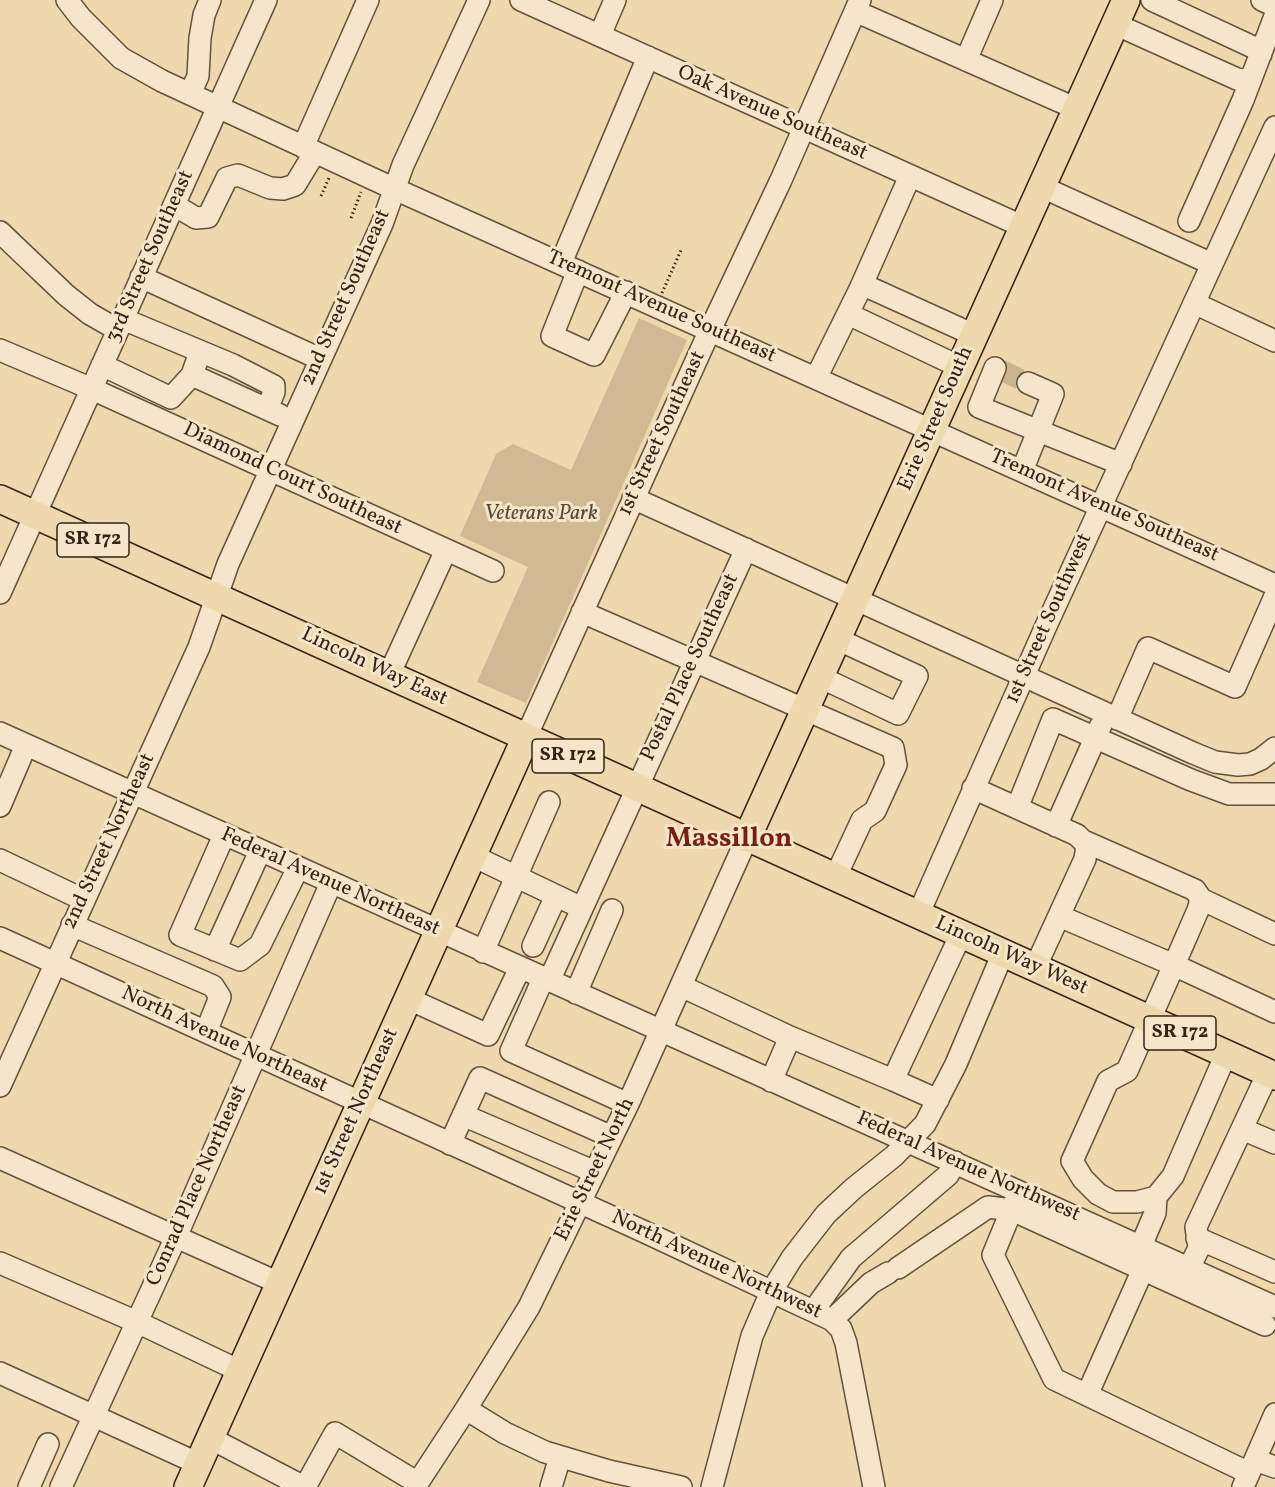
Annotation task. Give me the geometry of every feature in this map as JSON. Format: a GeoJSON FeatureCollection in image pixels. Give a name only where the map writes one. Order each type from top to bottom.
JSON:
{"type":"FeatureCollection","features":[{"type":"Feature","properties":{"kind":"main road","name":"Erie Street South"},"geometry":{"type":"LineString","coordinates":[[747,838],[1120,12]]}},
{"type":"Feature","properties":{"kind":"main road","name":"Lincoln Way East"},"geometry":{"type":"LineString","coordinates":[[0,499],[747,838]]}},
{"type":"Feature","properties":{"kind":"main road","name":"1st Street Northeast"},"geometry":{"type":"LineString","coordinates":[[195,1480],[210,1438],[279,1283],[526,737]]}},
{"type":"Feature","properties":{"kind":"main road","name":"Lincoln Way West"},"geometry":{"type":"LineString","coordinates":[[747,838],[1272,1075]]}},
{"type":"Feature","properties":{"kind":"street","name":"Tremont Avenue Southeast"},"geometry":{"type":"LineString","coordinates":[[68,0],[81,18],[121,58],[162,81],[395,189],[1275,585]]}},
{"type":"Feature","properties":{"kind":"street"},"geometry":{"type":"LineString","coordinates":[[190,94],[198,76],[200,38],[204,15],[210,0]]}},
{"type":"Feature","properties":{"kind":"street","name":"3rd Street Southeast"},"geometry":{"type":"LineString","coordinates":[[0,593],[266,0]]}},
{"type":"Feature","properties":{"kind":"street"},"geometry":{"type":"LineString","coordinates":[[174,205],[196,218],[208,217],[227,178],[238,175],[270,188],[284,189],[295,185],[368,0]]}},
{"type":"Feature","properties":{"kind":"street","name":"2nd Street Southeast"},"geometry":{"type":"LineString","coordinates":[[216,596],[228,564],[382,224],[403,165],[478,0]]}},
{"type":"Feature","properties":{"kind":"street","name":"Oak Avenue Southeast"},"geometry":{"type":"LineString","coordinates":[[521,0],[1024,227]]}},
{"type":"Feature","properties":{"kind":"street"},"geometry":{"type":"LineString","coordinates":[[600,35],[615,0]]}},
{"type":"Feature","properties":{"kind":"street"},"geometry":{"type":"LineString","coordinates":[[966,60],[992,0]]}},
{"type":"Feature","properties":{"kind":"street"},"geometry":{"type":"LineString","coordinates":[[1152,0],[1255,48],[1262,54]]}},
{"type":"Feature","properties":{"kind":"street"},"geometry":{"type":"LineString","coordinates":[[1262,0],[1275,6]]}},
{"type":"Feature","properties":{"kind":"street"},"geometry":{"type":"LineString","coordinates":[[858,5],[966,60],[1077,109]]}},
{"type":"Feature","properties":{"kind":"street","name":"1st Street Southeast"},"geometry":{"type":"LineString","coordinates":[[526,737],[858,5]]}},
{"type":"Feature","properties":{"kind":"street"},"geometry":{"type":"LineString","coordinates":[[1120,12],[1237,79],[1250,81]]}},
{"type":"Feature","properties":{"kind":"street"},"geometry":{"type":"LineString","coordinates":[[1189,221],[1262,54],[1275,16]]}},
{"type":"Feature","properties":{"kind":"street"},"geometry":{"type":"LineString","coordinates":[[626,292],[594,355],[552,336],[569,267],[648,57]]}},
{"type":"Feature","properties":{"kind":"street","name":"1st Street Southwest"},"geometry":{"type":"LineString","coordinates":[[918,915],[973,788],[1275,127]]}},
{"type":"Feature","properties":{"kind":"street"},"geometry":{"type":"LineString","coordinates":[[816,378],[860,289],[910,176]]}},
{"type":"Feature","properties":{"kind":"street"},"geometry":{"type":"LineString","coordinates":[[1042,187],[1212,264]]}},
{"type":"Feature","properties":{"kind":"street"},"geometry":{"type":"LineString","coordinates":[[0,232],[66,295],[90,314],[200,352],[233,365],[273,386],[274,392],[267,409]]}},
{"type":"Feature","properties":{"kind":"street"},"geometry":{"type":"LineString","coordinates":[[141,277],[320,359]]}},
{"type":"Feature","properties":{"kind":"street"},"geometry":{"type":"LineString","coordinates":[[860,289],[866,286],[966,353],[998,369],[979,407],[1121,464]]}},
{"type":"Feature","properties":{"kind":"street"},"geometry":{"type":"LineString","coordinates":[[1194,303],[1275,340]]}},
{"type":"Feature","properties":{"kind":"street"},"geometry":{"type":"LineString","coordinates":[[848,314],[966,353]]}},
{"type":"Feature","properties":{"kind":"street","name":"Diamond Court Southeast"},"geometry":{"type":"LineString","coordinates":[[0,350],[92,389],[493,571]]}},
{"type":"Feature","properties":{"kind":"street"},"geometry":{"type":"LineString","coordinates":[[102,365],[171,398],[192,375],[200,352]]}},
{"type":"Feature","properties":{"kind":"street"},"geometry":{"type":"LineString","coordinates":[[192,375],[292,421]]}},
{"type":"Feature","properties":{"kind":"street"},"geometry":{"type":"LineString","coordinates":[[1022,471],[1053,394],[1028,383]]}},
{"type":"Feature","properties":{"kind":"street"},"geometry":{"type":"LineString","coordinates":[[633,498],[1193,753],[1226,764],[1250,764],[1274,753]]}},
{"type":"Feature","properties":{"kind":"street","name":"Postal Place Southeast"},"geometry":{"type":"LineString","coordinates":[[628,1104],[511,1051],[582,908],[746,549]]}},
{"type":"Feature","properties":{"kind":"street"},"geometry":{"type":"LineString","coordinates":[[389,675],[446,550]]}},
{"type":"Feature","properties":{"kind":"street","name":"2nd Street Northeast"},"geometry":{"type":"LineString","coordinates":[[0,1086],[199,647],[216,596]]}},
{"type":"Feature","properties":{"kind":"street"},"geometry":{"type":"LineString","coordinates":[[1056,826],[1094,737],[1111,717],[1148,648],[1235,687],[1275,596]]}},
{"type":"Feature","properties":{"kind":"street"},"geometry":{"type":"LineString","coordinates":[[582,612],[893,748],[896,765],[875,811],[862,820],[835,878]]}},
{"type":"Feature","properties":{"kind":"street"},"geometry":{"type":"LineString","coordinates":[[820,677],[898,714],[917,676],[837,639]]}},
{"type":"Feature","properties":{"kind":"street"},"geometry":{"type":"LineString","coordinates":[[1017,808],[1065,695]]}},
{"type":"Feature","properties":{"kind":"street"},"geometry":{"type":"LineString","coordinates":[[1053,719],[1191,780],[1229,794],[1275,794]]}},
{"type":"Feature","properties":{"kind":"street","name":"Federal Avenue Northeast"},"geometry":{"type":"LineString","coordinates":[[0,733],[661,1032]]}},
{"type":"Feature","properties":{"kind":"street"},"geometry":{"type":"LineString","coordinates":[[0,806],[26,745]]}},
{"type":"Feature","properties":{"kind":"street"},"geometry":{"type":"LineString","coordinates":[[973,788],[1194,890],[1201,899],[1275,934]]}},
{"type":"Feature","properties":{"kind":"street"},"geometry":{"type":"LineString","coordinates":[[483,952],[549,802]]}},
{"type":"Feature","properties":{"kind":"street"},"geometry":{"type":"LineString","coordinates":[[224,835],[180,935],[240,960],[260,945],[298,868]]}},
{"type":"Feature","properties":{"kind":"street","name":"Erie Street North"},"geometry":{"type":"LineString","coordinates":[[417,1485],[529,1307],[628,1104],[747,838]]}},
{"type":"Feature","properties":{"kind":"street"},"geometry":{"type":"LineString","coordinates":[[1035,968],[1085,859],[1088,851],[1086,842]]}},
{"type":"Feature","properties":{"kind":"street"},"geometry":{"type":"LineString","coordinates":[[215,950],[260,851]]}},
{"type":"Feature","properties":{"kind":"street"},"geometry":{"type":"LineString","coordinates":[[473,856],[582,908]]}},
{"type":"Feature","properties":{"kind":"street"},"geometry":{"type":"LineString","coordinates":[[0,860],[84,900]]}},
{"type":"Feature","properties":{"kind":"street","name":"Conrad Place Northeast"},"geometry":{"type":"LineString","coordinates":[[61,1487],[176,1237],[331,884]]}},
{"type":"Feature","properties":{"kind":"street"},"geometry":{"type":"LineString","coordinates":[[533,946],[556,896]]}},
{"type":"Feature","properties":{"kind":"street"},"geometry":{"type":"LineString","coordinates":[[1156,1197],[1137,1202],[1113,1202],[1098,1194],[1083,1179],[1072,1161],[1108,1081],[1127,1071],[1201,899]]}},
{"type":"Feature","properties":{"kind":"street"},"geometry":{"type":"LineString","coordinates":[[576,993],[612,910]]}},
{"type":"Feature","properties":{"kind":"street"},"geometry":{"type":"LineString","coordinates":[[1059,916],[1174,965],[1275,1012]]}},
{"type":"Feature","properties":{"kind":"street"},"geometry":{"type":"LineString","coordinates":[[72,925],[213,986],[220,997],[206,1032]]}},
{"type":"Feature","properties":{"kind":"street"},"geometry":{"type":"LineString","coordinates":[[893,1080],[961,934]]}},
{"type":"Feature","properties":{"kind":"street","name":"North Avenue Northeast"},"geometry":{"type":"LineString","coordinates":[[0,938],[580,1203]]}},
{"type":"Feature","properties":{"kind":"street"},"geometry":{"type":"LineString","coordinates":[[712,1487],[752,1336],[771,1292],[811,1231],[826,1214],[910,1142],[925,1124],[979,1013],[1003,953]]}},
{"type":"Feature","properties":{"kind":"street"},"geometry":{"type":"LineString","coordinates":[[409,999],[488,1035],[520,968]]}},
{"type":"Feature","properties":{"kind":"street"},"geometry":{"type":"LineString","coordinates":[[681,986],[790,1037],[938,1100]]}},
{"type":"Feature","properties":{"kind":"street","name":"Federal Avenue Northwest"},"geometry":{"type":"LineString","coordinates":[[661,1032],[955,1162],[1015,1201],[1145,1255],[1189,1268],[1275,1307]]}},
{"type":"Feature","properties":{"kind":"street"},"geometry":{"type":"LineString","coordinates":[[771,1080],[790,1037]]}},
{"type":"Feature","properties":{"kind":"street"},"geometry":{"type":"LineString","coordinates":[[1087,1395],[1145,1255],[1155,1213],[1156,1197],[1173,1176],[1226,1054]]}},
{"type":"Feature","properties":{"kind":"street"},"geometry":{"type":"LineString","coordinates":[[1189,1268],[1199,1248],[1196,1227],[1242,1129],[1272,1075]]}},
{"type":"Feature","properties":{"kind":"street"},"geometry":{"type":"LineString","coordinates":[[450,1144],[480,1078],[612,1137]]}},
{"type":"Feature","properties":{"kind":"street"},"geometry":{"type":"LineString","coordinates":[[463,1115],[595,1172]]}},
{"type":"Feature","properties":{"kind":"street"},"geometry":{"type":"LineString","coordinates":[[1242,1129],[1275,1143]]}},
{"type":"Feature","properties":{"kind":"street"},"geometry":{"type":"LineString","coordinates":[[0,1158],[279,1283]]}},
{"type":"Feature","properties":{"kind":"street"},"geometry":{"type":"LineString","coordinates":[[823,1315],[851,1258],[948,1174],[955,1162]]}},
{"type":"Feature","properties":{"kind":"street"},"geometry":{"type":"LineString","coordinates":[[823,1315],[988,1207],[1015,1201]]}},
{"type":"Feature","properties":{"kind":"street"},"geometry":{"type":"LineString","coordinates":[[1015,1201],[993,1255],[1054,1379],[1249,1474],[1275,1467]]}},
{"type":"Feature","properties":{"kind":"street","name":"North Avenue Northwest"},"geometry":{"type":"LineString","coordinates":[[580,1203],[823,1315],[841,1329],[846,1343],[873,1483]]}},
{"type":"Feature","properties":{"kind":"street"},"geometry":{"type":"LineString","coordinates":[[1197,1238],[1275,1272]]}},
{"type":"Feature","properties":{"kind":"street"},"geometry":{"type":"LineString","coordinates":[[1145,1255],[1264,1325]]}},
{"type":"Feature","properties":{"kind":"street"},"geometry":{"type":"LineString","coordinates":[[0,1263],[137,1322],[240,1371]]}},
{"type":"Feature","properties":{"kind":"street"},"geometry":{"type":"LineString","coordinates":[[0,1373],[93,1416],[195,1480]]}},
{"type":"Feature","properties":{"kind":"street"},"geometry":{"type":"LineString","coordinates":[[466,1409],[524,1443],[560,1457],[681,1487]]}},
{"type":"Feature","properties":{"kind":"street"},"geometry":{"type":"LineString","coordinates":[[1249,1474],[1275,1414]]}},
{"type":"Feature","properties":{"kind":"street"},"geometry":{"type":"LineString","coordinates":[[210,1438],[304,1487],[335,1433],[417,1485]]}},
{"type":"Feature","properties":{"kind":"street"},"geometry":{"type":"LineString","coordinates":[[28,1487],[48,1444]]}},
{"type":"Feature","properties":{"kind":"street"},"geometry":{"type":"LineString","coordinates":[[551,1487],[560,1457]]}},
{"type":"Feature","properties":{"kind":"path"},"geometry":{"type":"LineString","coordinates":[[351,218],[368,176]]}},
{"type":"Feature","properties":{"kind":"path"},"geometry":{"type":"LineString","coordinates":[[667,283],[682,248]]}},
{"type":"Feature","properties":{"kind":"green space","name":"Veterans Park"},"geometry":{"type":"Polygon","coordinates":[[[639,318],[687,340],[526,703],[477,682],[528,567],[460,536],[496,454],[513,444],[571,470],[639,318]]]}},
{"type":"Feature","properties":{"kind":"tunnel"},"geometry":{"type":"LineString","coordinates":[[1001,370],[1028,383]]}},
{"type":"Feature","properties":{"kind":"district","name":"Massillon"},"geometry":{"type":"Point","coordinates":[729,841]}}]}
